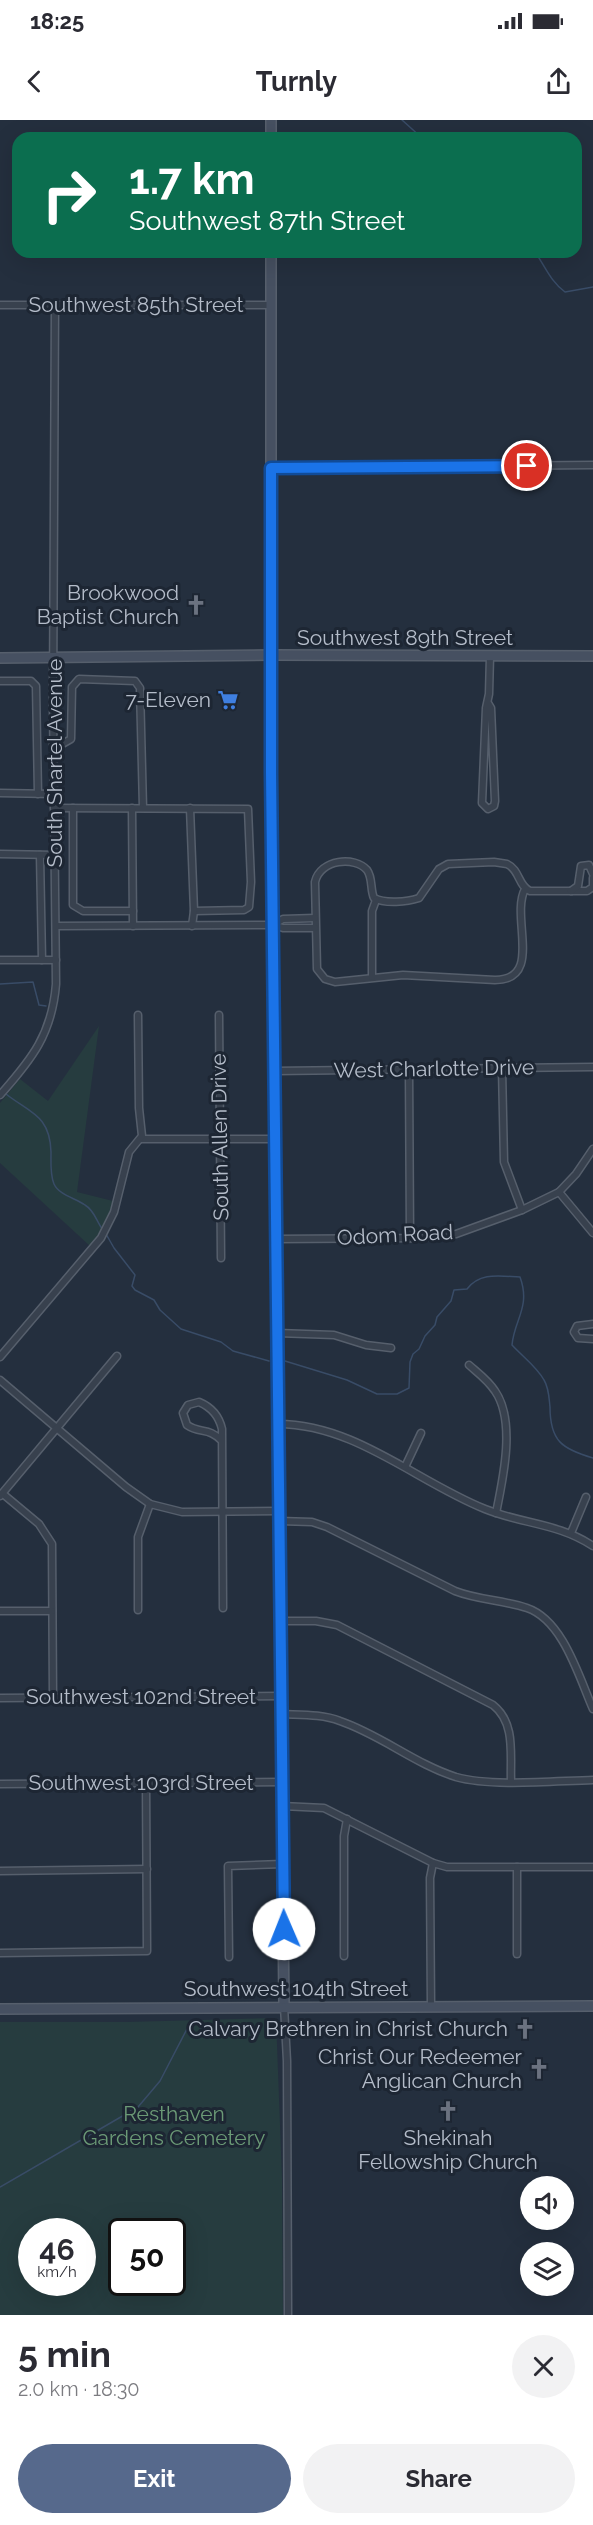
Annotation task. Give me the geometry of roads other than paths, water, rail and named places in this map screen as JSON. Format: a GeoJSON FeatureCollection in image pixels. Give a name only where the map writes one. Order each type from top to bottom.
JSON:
{"type":"FeatureCollection","features":[{"type":"Feature","properties":{"kind":"main road"},"geometry":{"type":"LineString","coordinates":[[272,258],[273,925],[285,2006]]}},
{"type":"Feature","properties":{"kind":"main road","name":"Southwest 89th Street"},"geometry":{"type":"LineString","coordinates":[[0,658],[271,655],[593,656]]}},
{"type":"Feature","properties":{"kind":"main road","name":"Southwest 104th Street"},"geometry":{"type":"LineString","coordinates":[[0,2009],[593,2006]]}},
{"type":"Feature","properties":{"kind":"street","name":"Southwest 85th Street"},"geometry":{"type":"LineString","coordinates":[[0,305],[272,305]]}},
{"type":"Feature","properties":{"kind":"street","name":"South Shartel Avenue"},"geometry":{"type":"LineString","coordinates":[[0,1095],[36,1052],[48,1028],[55,1000],[53,744],[55,305]]}},
{"type":"Feature","properties":{"kind":"street"},"geometry":{"type":"LineString","coordinates":[[271,468],[593,465]]}},
{"type":"Feature","properties":{"kind":"street"},"geometry":{"type":"LineString","coordinates":[[488,733],[482,803],[488,808],[494,806],[495,801],[486,708],[490,656]]}},
{"type":"Feature","properties":{"kind":"street"},"geometry":{"type":"LineString","coordinates":[[53,744],[64,743],[71,739],[73,684],[79,680],[135,681],[140,688],[143,808]]}},
{"type":"Feature","properties":{"kind":"street"},"geometry":{"type":"LineString","coordinates":[[0,681],[31,681],[36,686],[38,794]]}},
{"type":"Feature","properties":{"kind":"street"},"geometry":{"type":"LineString","coordinates":[[0,793],[54,794]]}},
{"type":"Feature","properties":{"kind":"street"},"geometry":{"type":"LineString","coordinates":[[54,808],[248,808],[250,904],[244,910],[194,911]]}},
{"type":"Feature","properties":{"kind":"street"},"geometry":{"type":"LineString","coordinates":[[73,808],[73,905],[83,912],[133,912]]}},
{"type":"Feature","properties":{"kind":"street"},"geometry":{"type":"LineString","coordinates":[[132,808],[133,926]]}},
{"type":"Feature","properties":{"kind":"street"},"geometry":{"type":"LineString","coordinates":[[190,808],[194,911],[192,926]]}},
{"type":"Feature","properties":{"kind":"street"},"geometry":{"type":"LineString","coordinates":[[0,854],[55,855]]}},
{"type":"Feature","properties":{"kind":"street"},"geometry":{"type":"LineString","coordinates":[[40,855],[42,960]]}},
{"type":"Feature","properties":{"kind":"street"},"geometry":{"type":"LineString","coordinates":[[372,977],[372,912],[376,900],[372,893],[368,873],[360,865],[335,863],[322,868],[315,882],[316,965],[325,979],[335,982],[372,977],[432,975],[500,980],[515,975],[522,960],[521,903],[525,889],[517,871],[507,864],[452,863],[440,869],[419,898],[407,901],[376,900]]}},
{"type":"Feature","properties":{"kind":"street"},"geometry":{"type":"LineString","coordinates":[[525,889],[571,891],[590,890],[593,876],[589,865],[581,867],[578,886],[571,891]]}},
{"type":"Feature","properties":{"kind":"street"},"geometry":{"type":"LineString","coordinates":[[273,925],[283,919],[315,918]]}},
{"type":"Feature","properties":{"kind":"street"},"geometry":{"type":"LineString","coordinates":[[56,926],[273,925],[283,928],[315,928]]}},
{"type":"Feature","properties":{"kind":"street"},"geometry":{"type":"LineString","coordinates":[[0,960],[56,960]]}},
{"type":"Feature","properties":{"kind":"street"},"geometry":{"type":"LineString","coordinates":[[0,1357],[101,1238],[111,1221],[129,1152],[141,1139],[138,1015]]}},
{"type":"Feature","properties":{"kind":"street","name":"South Allen Drive"},"geometry":{"type":"LineString","coordinates":[[219,1015],[221,1258]]}},
{"type":"Feature","properties":{"kind":"street","name":"West Charlotte Drive"},"geometry":{"type":"LineString","coordinates":[[275,1071],[593,1067]]}},
{"type":"Feature","properties":{"kind":"street"},"geometry":{"type":"LineString","coordinates":[[502,1068],[504,1162],[522,1210]]}},
{"type":"Feature","properties":{"kind":"street"},"geometry":{"type":"LineString","coordinates":[[409,1069],[410,1238]]}},
{"type":"Feature","properties":{"kind":"street"},"geometry":{"type":"LineString","coordinates":[[141,1139],[275,1139]]}},
{"type":"Feature","properties":{"kind":"street","name":"Odom Road"},"geometry":{"type":"LineString","coordinates":[[276,1239],[410,1238],[456,1234],[522,1210],[559,1192],[576,1174],[593,1149]]}},
{"type":"Feature","properties":{"kind":"street"},"geometry":{"type":"LineString","coordinates":[[559,1192],[593,1233]]}},
{"type":"Feature","properties":{"kind":"street"},"geometry":{"type":"LineString","coordinates":[[593,1324],[577,1326],[574,1332],[578,1338],[593,1339]]}},
{"type":"Feature","properties":{"kind":"street"},"geometry":{"type":"LineString","coordinates":[[278,1333],[334,1335],[366,1345],[391,1348]]}},
{"type":"Feature","properties":{"kind":"street"},"geometry":{"type":"LineString","coordinates":[[53,1698],[52,1544],[39,1524],[1,1495],[117,1356]]}},
{"type":"Feature","properties":{"kind":"street"},"geometry":{"type":"LineString","coordinates":[[469,1365],[494,1389],[505,1415],[506,1434],[496,1513]]}},
{"type":"Feature","properties":{"kind":"street"},"geometry":{"type":"LineString","coordinates":[[0,1380],[126,1487],[150,1504],[175,1511],[279,1516],[318,1523],[455,1592],[527,1608],[541,1615],[558,1633],[593,1710]]}},
{"type":"Feature","properties":{"kind":"street"},"geometry":{"type":"LineString","coordinates":[[222,1441],[211,1431],[192,1429],[187,1425],[183,1413],[188,1405],[193,1402],[202,1403],[215,1413],[221,1423],[222,1441],[223,1608]]}},
{"type":"Feature","properties":{"kind":"street"},"geometry":{"type":"LineString","coordinates":[[278,1424],[314,1427],[366,1447],[465,1500],[496,1513],[570,1533],[593,1546]]}},
{"type":"Feature","properties":{"kind":"street"},"geometry":{"type":"LineString","coordinates":[[405,1467],[421,1433]]}},
{"type":"Feature","properties":{"kind":"street"},"geometry":{"type":"LineString","coordinates":[[570,1533],[586,1497]]}},
{"type":"Feature","properties":{"kind":"street"},"geometry":{"type":"LineString","coordinates":[[138,1610],[138,1537],[150,1504]]}},
{"type":"Feature","properties":{"kind":"street"},"geometry":{"type":"LineString","coordinates":[[0,1611],[52,1611]]}},
{"type":"Feature","properties":{"kind":"street"},"geometry":{"type":"LineString","coordinates":[[280,1621],[316,1621],[337,1625],[493,1705],[504,1717],[508,1726],[511,1781]]}},
{"type":"Feature","properties":{"kind":"street","name":"Southwest 102nd Street"},"geometry":{"type":"LineString","coordinates":[[0,1698],[281,1696]]}},
{"type":"Feature","properties":{"kind":"street","name":"Southwest 102nd Street"},"geometry":{"type":"LineString","coordinates":[[281,1714],[320,1716],[341,1721],[455,1776],[475,1781],[593,1780]]}},
{"type":"Feature","properties":{"kind":"street","name":"Southwest 103rd Street"},"geometry":{"type":"LineString","coordinates":[[0,1784],[282,1782]]}},
{"type":"Feature","properties":{"kind":"street"},"geometry":{"type":"LineString","coordinates":[[0,1953],[147,1952],[146,1783]]}},
{"type":"Feature","properties":{"kind":"street","name":"Southwest 103rd Street"},"geometry":{"type":"LineString","coordinates":[[282,1806],[320,1807],[433,1863],[451,1868],[593,1867]]}},
{"type":"Feature","properties":{"kind":"street"},"geometry":{"type":"LineString","coordinates":[[344,1956],[344,1836],[347,1819]]}},
{"type":"Feature","properties":{"kind":"street"},"geometry":{"type":"LineString","coordinates":[[431,2007],[430,1878],[433,1863]]}},
{"type":"Feature","properties":{"kind":"street"},"geometry":{"type":"LineString","coordinates":[[229,1957],[228,1866],[283,1864]]}},
{"type":"Feature","properties":{"kind":"street"},"geometry":{"type":"LineString","coordinates":[[518,1867],[518,1954]]}},
{"type":"Feature","properties":{"kind":"street"},"geometry":{"type":"LineString","coordinates":[[0,1871],[147,1869]]}},
{"type":"Feature","properties":{"kind":"street"},"geometry":{"type":"LineString","coordinates":[[285,2006],[288,2315]]}},
{"type":"Feature","properties":{"kind":"waterway"},"geometry":{"type":"LineString","coordinates":[[402,120],[415,132]]}},
{"type":"Feature","properties":{"kind":"waterway"},"geometry":{"type":"LineString","coordinates":[[539,258],[565,292],[593,287]]}},
{"type":"Feature","properties":{"kind":"waterway"},"geometry":{"type":"LineString","coordinates":[[0,984],[33,982],[39,1005],[46,1006]]}},
{"type":"Feature","properties":{"kind":"waterway"},"geometry":{"type":"LineString","coordinates":[[6,1094],[43,1122],[50,1140],[52,1177],[56,1188],[88,1207],[103,1230]]}},
{"type":"Feature","properties":{"kind":"waterway"},"geometry":{"type":"LineString","coordinates":[[106,1234],[135,1275],[132,1286],[135,1290],[154,1300],[160,1310],[181,1329],[221,1342],[233,1351],[269,1361]]}},
{"type":"Feature","properties":{"kind":"waterway"},"geometry":{"type":"LineString","coordinates":[[285,1361],[347,1380],[377,1394],[397,1394],[409,1388],[410,1362],[413,1354],[435,1325],[437,1317],[451,1301],[454,1290],[467,1289],[484,1277],[520,1277],[524,1297],[512,1345],[546,1383],[555,1436],[566,1447],[593,1458]]}},
{"type":"Feature","properties":{"kind":"waterway"},"geometry":{"type":"LineString","coordinates":[[0,2187],[138,2107],[160,2081],[188,2027]]}},
{"type":"Feature","properties":{"kind":"place","name":"Brookwood Baptist Church"},"geometry":{"type":"Point","coordinates":[196,605]}},
{"type":"Feature","properties":{"kind":"place","name":"7-Eleven"},"geometry":{"type":"Point","coordinates":[228,700]}},
{"type":"Feature","properties":{"kind":"place","name":"Calvary Brethren in Christ Church"},"geometry":{"type":"Point","coordinates":[525,2029]}},
{"type":"Feature","properties":{"kind":"place","name":"Christ Our Redeemer Anglican Church"},"geometry":{"type":"Point","coordinates":[539,2069]}},
{"type":"Feature","properties":{"kind":"place","name":"Shekinah Fellowship Church"},"geometry":{"type":"Point","coordinates":[448,2111]}},
{"type":"Feature","properties":{"kind":"park label","name":"Resthaven Gardens Cemetery"},"geometry":{"type":"Point","coordinates":[174,2126]}}]}
